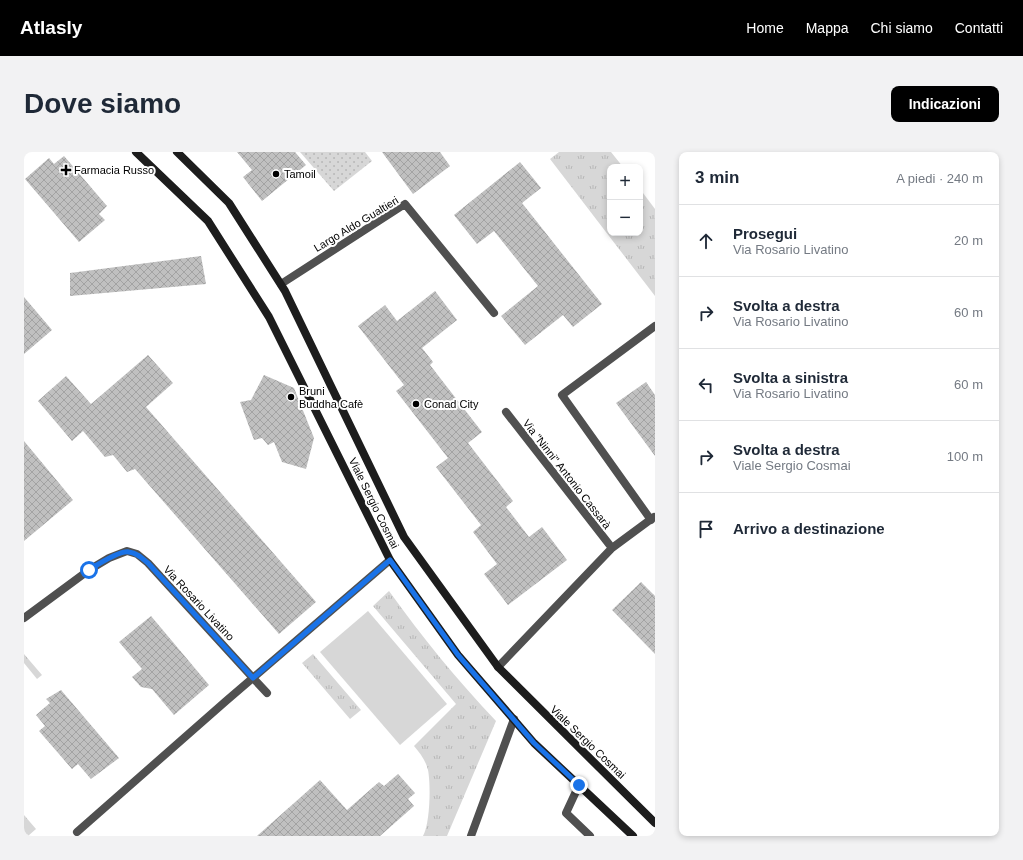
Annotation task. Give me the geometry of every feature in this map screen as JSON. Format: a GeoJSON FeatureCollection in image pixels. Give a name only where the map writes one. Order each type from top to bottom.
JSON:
{"type":"FeatureCollection","features":[{"type":"Feature","properties":{"kind":"street","name":"Viale Sergio Cosmai"},"geometry":{"type":"LineString","coordinates":[[136,152],[208,221],[269,317],[390,560],[458,655],[534,743],[633,836]]}},
{"type":"Feature","properties":{"kind":"street","name":"Viale Sergio Cosmai"},"geometry":{"type":"LineString","coordinates":[[177,152],[228,203],[281,284],[404,537],[498,668],[655,823]]}},
{"type":"Feature","properties":{"kind":"street","name":"Largo Aldo Gualtieri"},"geometry":{"type":"LineString","coordinates":[[281,284],[405,204],[494,313]]}},
{"type":"Feature","properties":{"kind":"street"},"geometry":{"type":"LineString","coordinates":[[498,668],[612,548],[653,518],[562,395],[655,326]]}},
{"type":"Feature","properties":{"kind":"street","name":"Via \"Ninni\" Antonio Cassarà"},"geometry":{"type":"LineString","coordinates":[[506,412],[612,548]]}},
{"type":"Feature","properties":{"kind":"street","name":"Via Rosario Livatino"},"geometry":{"type":"LineString","coordinates":[[24,618],[89,570],[109,558],[127,551],[137,554],[148,563],[253,678]]}},
{"type":"Feature","properties":{"kind":"street"},"geometry":{"type":"LineString","coordinates":[[77,832],[390,560]]}},
{"type":"Feature","properties":{"kind":"street"},"geometry":{"type":"LineString","coordinates":[[253,678],[267,693]]}},
{"type":"Feature","properties":{"kind":"street"},"geometry":{"type":"LineString","coordinates":[[471,836],[514,719]]}},
{"type":"Feature","properties":{"kind":"street"},"geometry":{"type":"LineString","coordinates":[[579,785],[566,813],[590,836]]}},
{"type":"Feature","properties":{"kind":"green space"},"geometry":{"type":"Polygon","coordinates":[[[300,152],[365,152],[372,161],[334,191],[300,152]]]}},
{"type":"Feature","properties":{"kind":"green space"},"geometry":{"type":"Polygon","coordinates":[[[559,152],[611,152],[621,164],[607,164],[607,233],[550,159],[559,152]]]}},
{"type":"Feature","properties":{"kind":"green space"},"geometry":{"type":"Polygon","coordinates":[[[643,193],[655,209],[655,296],[609,236],[643,236],[643,193]]]}},
{"type":"Feature","properties":{"kind":"green space"},"geometry":{"type":"Polygon","coordinates":[[[389,591],[440,658],[496,721],[447,836],[423,836],[428,814],[430,794],[429,777],[426,763],[414,746],[456,704],[373,606],[389,591]]]}},
{"type":"Feature","properties":{"kind":"green space"},"geometry":{"type":"Polygon","coordinates":[[[368,611],[447,704],[400,745],[320,652],[368,611]]]}},
{"type":"Feature","properties":{"kind":"green space"},"geometry":{"type":"Polygon","coordinates":[[[24,654],[42,675],[37,679],[24,663],[24,654]]]}},
{"type":"Feature","properties":{"kind":"green space"},"geometry":{"type":"Polygon","coordinates":[[[313,654],[361,710],[350,719],[302,663],[313,654]]]}},
{"type":"Feature","properties":{"kind":"green space"},"geometry":{"type":"Polygon","coordinates":[[[24,815],[36,829],[28,836],[24,836],[24,815]]]}},
{"type":"Feature","properties":{"kind":"building"},"geometry":{"type":"Polygon","coordinates":[[[237,152],[295,152],[306,165],[262,201],[243,177],[252,170],[237,152]]]}},
{"type":"Feature","properties":{"kind":"building"},"geometry":{"type":"Polygon","coordinates":[[[382,152],[440,152],[450,166],[413,194],[382,152]]]}},
{"type":"Feature","properties":{"kind":"building"},"geometry":{"type":"Polygon","coordinates":[[[64,156],[107,206],[99,214],[105,220],[79,242],[25,179],[49,158],[54,164],[64,156]]]}},
{"type":"Feature","properties":{"kind":"building"},"geometry":{"type":"Polygon","coordinates":[[[520,162],[541,188],[522,203],[602,304],[573,327],[563,315],[525,345],[501,316],[538,286],[494,231],[477,244],[454,215],[520,162]]]}},
{"type":"Feature","properties":{"kind":"building"},"geometry":{"type":"Polygon","coordinates":[[[201,256],[206,284],[70,296],[70,273],[201,256]]]}},
{"type":"Feature","properties":{"kind":"building"},"geometry":{"type":"Polygon","coordinates":[[[435,291],[457,320],[422,348],[433,362],[430,365],[482,432],[468,443],[513,501],[506,507],[529,537],[542,527],[567,560],[508,605],[484,574],[497,564],[473,532],[481,525],[436,467],[448,458],[396,391],[404,385],[358,326],[385,305],[397,321],[435,291]]]}},
{"type":"Feature","properties":{"kind":"building"},"geometry":{"type":"Polygon","coordinates":[[[24,297],[52,330],[24,354],[24,297]]]}},
{"type":"Feature","properties":{"kind":"building"},"geometry":{"type":"Polygon","coordinates":[[[148,355],[173,383],[146,407],[316,602],[279,634],[135,469],[127,472],[113,455],[105,457],[83,431],[72,441],[38,401],[66,376],[91,404],[148,355]]]}},
{"type":"Feature","properties":{"kind":"building"},"geometry":{"type":"Polygon","coordinates":[[[264,375],[294,388],[314,438],[306,469],[282,462],[274,442],[268,445],[262,438],[254,440],[240,402],[251,400],[264,375]]]}},
{"type":"Feature","properties":{"kind":"building"},"geometry":{"type":"Polygon","coordinates":[[[646,382],[655,395],[655,456],[616,403],[646,382]]]}},
{"type":"Feature","properties":{"kind":"building"},"geometry":{"type":"Polygon","coordinates":[[[24,441],[73,500],[24,541],[24,441]]]}},
{"type":"Feature","properties":{"kind":"building"},"geometry":{"type":"Polygon","coordinates":[[[641,582],[655,596],[655,654],[612,610],[641,582]]]}},
{"type":"Feature","properties":{"kind":"building"},"geometry":{"type":"Polygon","coordinates":[[[151,616],[209,685],[174,715],[152,689],[141,687],[132,677],[142,669],[119,642],[151,616]]]}},
{"type":"Feature","properties":{"kind":"building"},"geometry":{"type":"Polygon","coordinates":[[[61,690],[119,758],[91,779],[78,764],[72,769],[39,731],[45,726],[36,715],[50,703],[46,699],[61,690]]]}},
{"type":"Feature","properties":{"kind":"building"},"geometry":{"type":"Polygon","coordinates":[[[398,774],[415,793],[408,799],[414,806],[380,836],[257,836],[320,780],[347,810],[379,782],[384,786],[398,774]]]}},
{"type":"Feature","properties":{"kind":"place","name":"Farmacia Russo"},"geometry":{"type":"Point","coordinates":[66,170]}},
{"type":"Feature","properties":{"kind":"place","name":"Tamoil"},"geometry":{"type":"Point","coordinates":[276,174]}},
{"type":"Feature","properties":{"kind":"place","name":"Bruni Buddha Cafè"},"geometry":{"type":"Point","coordinates":[291,397]}},
{"type":"Feature","properties":{"kind":"place","name":"Conad City"},"geometry":{"type":"Point","coordinates":[416,404]}},
{"type":"Feature","properties":{"kind":"route"},"geometry":{"type":"LineString","coordinates":[[89,570],[109,558],[127,551],[137,554],[148,563],[253,678],[390,560],[458,655],[534,743],[579,785]]}}]}
